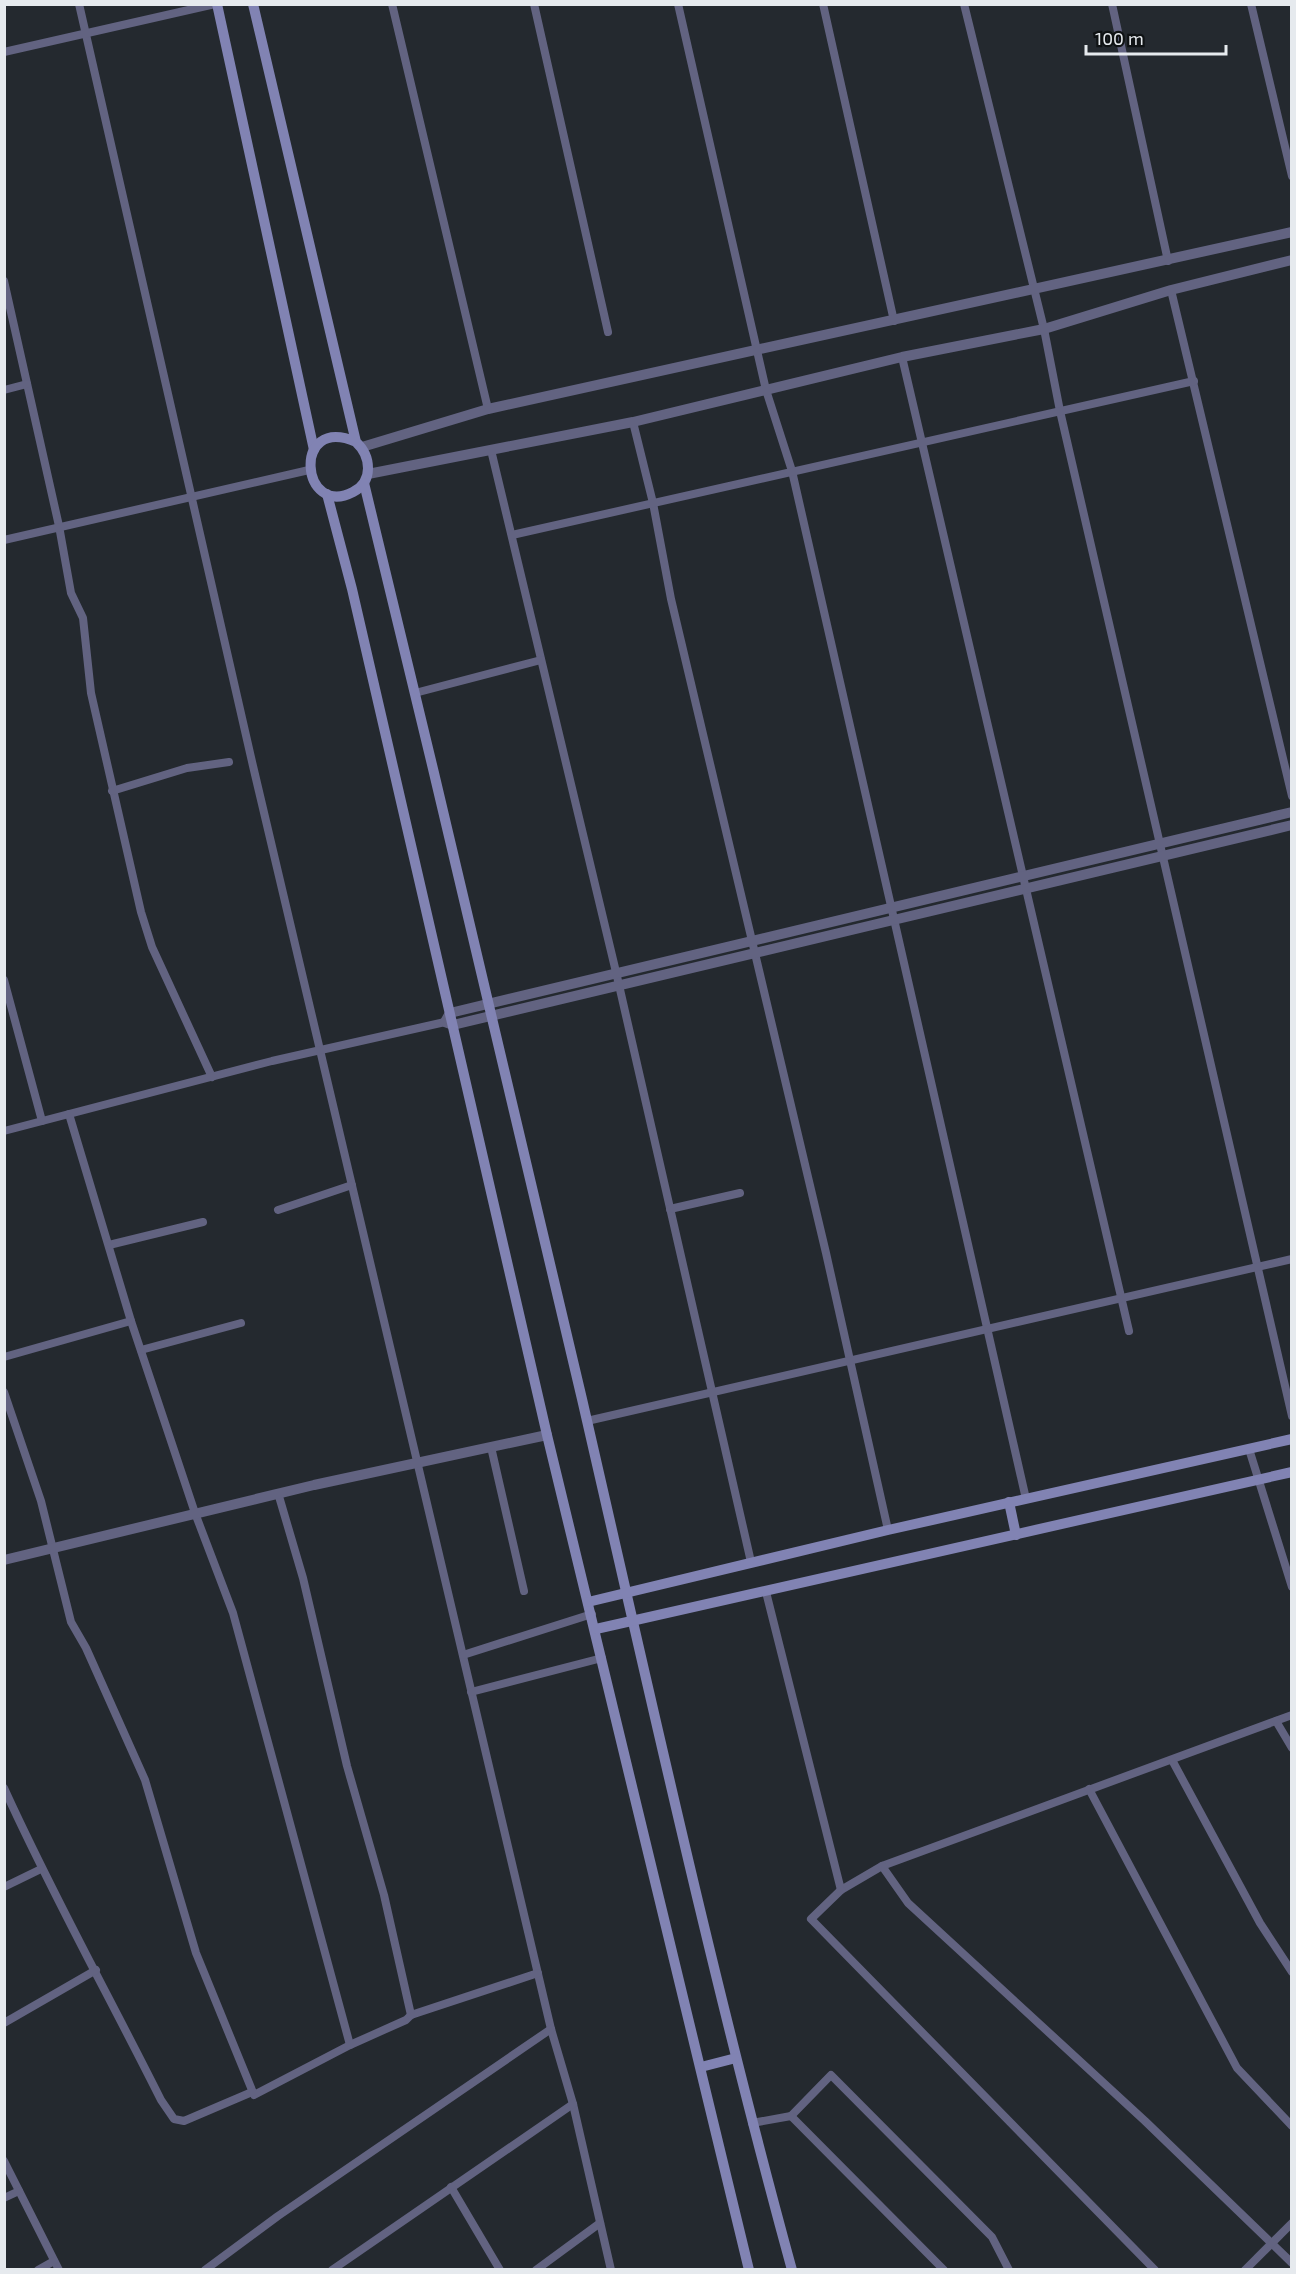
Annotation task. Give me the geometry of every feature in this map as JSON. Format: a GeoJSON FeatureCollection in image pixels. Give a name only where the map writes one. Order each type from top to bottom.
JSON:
{"type":"FeatureCollection","features":[{"type":"Feature","properties":{"kind":"main road"},"geometry":{"type":"LineString","coordinates":[[216,4],[314,450],[309,470],[312,480],[327,494],[352,589],[449,1020],[749,2270]]}},
{"type":"Feature","properties":{"kind":"main road"},"geometry":{"type":"LineString","coordinates":[[253,4],[359,444],[369,464],[366,478],[415,693],[494,1016],[631,1620],[752,2123],[792,2270]]}},
{"type":"Feature","properties":{"kind":"main road"},"geometry":{"type":"LineString","coordinates":[[314,450],[322,441],[333,437],[345,437],[359,444]]}},
{"type":"Feature","properties":{"kind":"main road"},"geometry":{"type":"LineString","coordinates":[[327,494],[347,495],[366,478]]}},
{"type":"Feature","properties":{"kind":"main road"},"geometry":{"type":"LineString","coordinates":[[588,1602],[1026,1498],[1292,1439]]}},
{"type":"Feature","properties":{"kind":"main road"},"geometry":{"type":"LineString","coordinates":[[596,1629],[1292,1472]]}},
{"type":"Feature","properties":{"kind":"main road"},"geometry":{"type":"LineString","coordinates":[[1009,1502],[1016,1535]]}},
{"type":"Feature","properties":{"kind":"main road"},"geometry":{"type":"LineString","coordinates":[[701,2067],[736,2058]]}},
{"type":"Feature","properties":{"kind":"street"},"geometry":{"type":"LineString","coordinates":[[80,4],[191,496],[415,1463],[463,1655],[551,2029],[573,2104],[611,2270]]}},
{"type":"Feature","properties":{"kind":"street"},"geometry":{"type":"LineString","coordinates":[[4,52],[216,4]]}},
{"type":"Feature","properties":{"kind":"street"},"geometry":{"type":"LineString","coordinates":[[392,4],[488,409]]}},
{"type":"Feature","properties":{"kind":"street"},"geometry":{"type":"LineString","coordinates":[[534,4],[608,332]]}},
{"type":"Feature","properties":{"kind":"street"},"geometry":{"type":"LineString","coordinates":[[678,4],[766,390],[792,471],[1026,1498]]}},
{"type":"Feature","properties":{"kind":"street"},"geometry":{"type":"LineString","coordinates":[[823,4],[894,321]]}},
{"type":"Feature","properties":{"kind":"street"},"geometry":{"type":"LineString","coordinates":[[964,4],[1044,329],[1060,411],[1292,1416]]}},
{"type":"Feature","properties":{"kind":"street"},"geometry":{"type":"LineString","coordinates":[[1112,4],[1133,90],[1168,261]]}},
{"type":"Feature","properties":{"kind":"street"},"geometry":{"type":"LineString","coordinates":[[1251,4],[1292,176]]}},
{"type":"Feature","properties":{"kind":"street"},"geometry":{"type":"LineString","coordinates":[[359,444],[488,409],[1292,232]]}},
{"type":"Feature","properties":{"kind":"street"},"geometry":{"type":"LineString","coordinates":[[366,478],[490,450],[633,422],[902,357],[1044,329],[1171,290],[1292,260]]}},
{"type":"Feature","properties":{"kind":"street"},"geometry":{"type":"LineString","coordinates":[[4,281],[59,526],[71,593],[83,618],[91,693],[141,912],[152,946],[212,1077]]}},
{"type":"Feature","properties":{"kind":"street"},"geometry":{"type":"LineString","coordinates":[[1171,290],[1292,796]]}},
{"type":"Feature","properties":{"kind":"street"},"geometry":{"type":"LineString","coordinates":[[902,357],[1129,1331]]}},
{"type":"Feature","properties":{"kind":"street"},"geometry":{"type":"LineString","coordinates":[[512,535],[1194,381]]}},
{"type":"Feature","properties":{"kind":"street"},"geometry":{"type":"LineString","coordinates":[[4,390],[27,384]]}},
{"type":"Feature","properties":{"kind":"street"},"geometry":{"type":"LineString","coordinates":[[633,422],[653,503],[671,599],[888,1530]]}},
{"type":"Feature","properties":{"kind":"street"},"geometry":{"type":"LineString","coordinates":[[490,450],[616,972],[751,1562]]}},
{"type":"Feature","properties":{"kind":"street"},"geometry":{"type":"LineString","coordinates":[[4,540],[309,470]]}},
{"type":"Feature","properties":{"kind":"street"},"geometry":{"type":"LineString","coordinates":[[415,693],[541,660]]}},
{"type":"Feature","properties":{"kind":"street"},"geometry":{"type":"LineString","coordinates":[[112,791],[187,768],[229,762]]}},
{"type":"Feature","properties":{"kind":"street"},"geometry":{"type":"LineString","coordinates":[[4,1131],[212,1077],[449,1020],[491,1004],[616,972],[1292,812]]}},
{"type":"Feature","properties":{"kind":"street"},"geometry":{"type":"LineString","coordinates":[[449,1020],[494,1016],[1292,825]]}},
{"type":"Feature","properties":{"kind":"street"},"geometry":{"type":"LineString","coordinates":[[4,980],[42,1121]]}},
{"type":"Feature","properties":{"kind":"street"},"geometry":{"type":"LineString","coordinates":[[69,1114],[131,1321],[195,1513],[233,1613],[350,2045]]}},
{"type":"Feature","properties":{"kind":"street"},"geometry":{"type":"LineString","coordinates":[[278,1210],[352,1185]]}},
{"type":"Feature","properties":{"kind":"street"},"geometry":{"type":"LineString","coordinates":[[670,1209],[740,1193]]}},
{"type":"Feature","properties":{"kind":"street"},"geometry":{"type":"LineString","coordinates":[[109,1245],[203,1222]]}},
{"type":"Feature","properties":{"kind":"street"},"geometry":{"type":"LineString","coordinates":[[587,1421],[1292,1259]]}},
{"type":"Feature","properties":{"kind":"street"},"geometry":{"type":"LineString","coordinates":[[4,1357],[131,1321]]}},
{"type":"Feature","properties":{"kind":"street"},"geometry":{"type":"LineString","coordinates":[[141,1350],[241,1323]]}},
{"type":"Feature","properties":{"kind":"street"},"geometry":{"type":"LineString","coordinates":[[4,1392],[41,1501],[71,1622],[86,1648],[145,1780],[196,1953],[254,2095],[350,2045],[406,2020],[411,2015],[538,1972]]}},
{"type":"Feature","properties":{"kind":"street"},"geometry":{"type":"LineString","coordinates":[[4,1560],[278,1493],[548,1435]]}},
{"type":"Feature","properties":{"kind":"street"},"geometry":{"type":"LineString","coordinates":[[491,1447],[524,1591]]}},
{"type":"Feature","properties":{"kind":"street"},"geometry":{"type":"LineString","coordinates":[[1249,1449],[1292,1587]]}},
{"type":"Feature","properties":{"kind":"street"},"geometry":{"type":"LineString","coordinates":[[278,1493],[303,1578],[347,1766],[384,1895],[411,2015]]}},
{"type":"Feature","properties":{"kind":"street"},"geometry":{"type":"LineString","coordinates":[[766,1592],[841,1890]]}},
{"type":"Feature","properties":{"kind":"street"},"geometry":{"type":"LineString","coordinates":[[463,1655],[592,1614]]}},
{"type":"Feature","properties":{"kind":"street"},"geometry":{"type":"LineString","coordinates":[[471,1692],[602,1658]]}},
{"type":"Feature","properties":{"kind":"street"},"geometry":{"type":"LineString","coordinates":[[1155,2270],[811,1918],[841,1890],[882,1866],[1292,1715]]}},
{"type":"Feature","properties":{"kind":"street"},"geometry":{"type":"LineString","coordinates":[[1276,1720],[1292,1748]]}},
{"type":"Feature","properties":{"kind":"street"},"geometry":{"type":"LineString","coordinates":[[1172,1760],[1260,1923],[1292,1972]]}},
{"type":"Feature","properties":{"kind":"street"},"geometry":{"type":"LineString","coordinates":[[4,1788],[41,1869],[96,1970],[161,2100],[174,2119],[184,2121],[252,2092]]}},
{"type":"Feature","properties":{"kind":"street"},"geometry":{"type":"LineString","coordinates":[[1089,1789],[1237,2068],[1292,2126]]}},
{"type":"Feature","properties":{"kind":"street"},"geometry":{"type":"LineString","coordinates":[[882,1866],[908,1903],[1145,2121],[1292,2263]]}},
{"type":"Feature","properties":{"kind":"street"},"geometry":{"type":"LineString","coordinates":[[4,1887],[41,1869]]}},
{"type":"Feature","properties":{"kind":"street"},"geometry":{"type":"LineString","coordinates":[[4,2023],[96,1970]]}},
{"type":"Feature","properties":{"kind":"street"},"geometry":{"type":"LineString","coordinates":[[206,2270],[278,2216],[551,2029]]}},
{"type":"Feature","properties":{"kind":"street"},"geometry":{"type":"LineString","coordinates":[[752,2123],[791,2116],[831,2075],[992,2237],[1009,2270]]}},
{"type":"Feature","properties":{"kind":"street"},"geometry":{"type":"LineString","coordinates":[[333,2270],[573,2104]]}},
{"type":"Feature","properties":{"kind":"street"},"geometry":{"type":"LineString","coordinates":[[791,2116],[944,2270]]}},
{"type":"Feature","properties":{"kind":"street"},"geometry":{"type":"LineString","coordinates":[[4,2161],[59,2270]]}},
{"type":"Feature","properties":{"kind":"street"},"geometry":{"type":"LineString","coordinates":[[451,2187],[500,2270]]}},
{"type":"Feature","properties":{"kind":"street"},"geometry":{"type":"LineString","coordinates":[[4,2198],[19,2191]]}},
{"type":"Feature","properties":{"kind":"street"},"geometry":{"type":"LineString","coordinates":[[536,2270],[600,2223]]}},
{"type":"Feature","properties":{"kind":"street"},"geometry":{"type":"LineString","coordinates":[[1245,2270],[1270,2242],[1292,2223]]}},
{"type":"Feature","properties":{"kind":"street"},"geometry":{"type":"LineString","coordinates":[[38,2270],[54,2261]]}}]}
